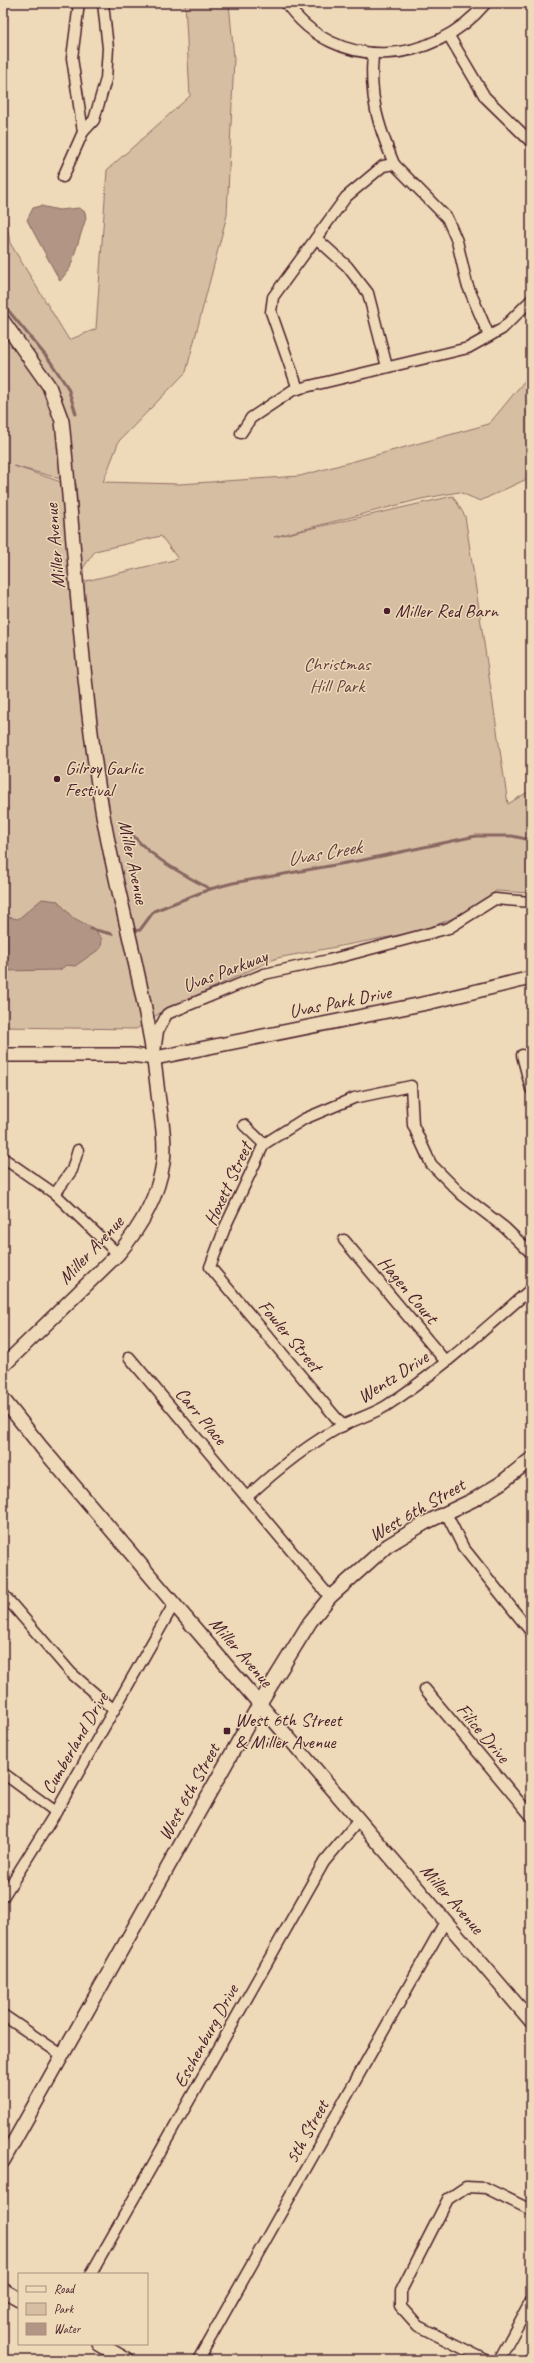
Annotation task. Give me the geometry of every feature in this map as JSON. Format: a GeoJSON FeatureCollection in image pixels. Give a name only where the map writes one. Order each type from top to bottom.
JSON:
{"type":"FeatureCollection","features":[{"type":"Feature","properties":{"kind":"street"},"geometry":{"type":"LineString","coordinates":[[79,3],[72,58],[84,132]]}},
{"type":"Feature","properties":{"kind":"street"},"geometry":{"type":"LineString","coordinates":[[63,177],[84,132],[94,120],[106,79],[108,48],[103,3]]}},
{"type":"Feature","properties":{"kind":"street"},"geometry":{"type":"LineString","coordinates":[[286,3],[306,25],[319,35],[335,43],[374,54],[394,53],[413,49],[449,36],[463,27],[486,3]]}},
{"type":"Feature","properties":{"kind":"street"},"geometry":{"type":"LineString","coordinates":[[449,36],[485,97],[531,142]]}},
{"type":"Feature","properties":{"kind":"street"},"geometry":{"type":"LineString","coordinates":[[374,54],[372,71],[374,108],[394,164],[447,218],[457,241],[467,284],[489,336]]}},
{"type":"Feature","properties":{"kind":"street"},"geometry":{"type":"LineString","coordinates":[[298,389],[271,312],[273,297],[346,197],[383,166],[394,164]]}},
{"type":"Feature","properties":{"kind":"street"},"geometry":{"type":"LineString","coordinates":[[316,238],[347,266],[368,293],[387,367]]}},
{"type":"Feature","properties":{"kind":"street"},"geometry":{"type":"LineString","coordinates":[[241,433],[251,418],[293,390],[468,348],[502,329],[531,300]]}},
{"type":"Feature","properties":{"kind":"street","name":"Miller Avenue"},"geometry":{"type":"LineString","coordinates":[[3,321],[49,386],[62,420],[89,704],[104,816],[155,1058],[163,1138],[163,1162],[147,1212],[135,1234],[118,1254],[3,1366]]}},
{"type":"Feature","properties":{"kind":"street","name":"Uvas Parkway"},"geometry":{"type":"LineString","coordinates":[[155,1058],[158,1031],[167,1014],[264,974],[329,960],[449,928],[495,899],[531,902]]}},
{"type":"Feature","properties":{"kind":"street","name":"Uvas Park Drive"},"geometry":{"type":"LineString","coordinates":[[155,1058],[427,1004],[531,978]]}},
{"type":"Feature","properties":{"kind":"street"},"geometry":{"type":"LineString","coordinates":[[3,1055],[131,1055],[155,1058]]}},
{"type":"Feature","properties":{"kind":"street"},"geometry":{"type":"LineString","coordinates":[[522,1055],[531,1088]]}},
{"type":"Feature","properties":{"kind":"street","name":"Hoxett Street"},"geometry":{"type":"LineString","coordinates":[[210,1267],[226,1225],[264,1144],[304,1119],[354,1098],[412,1086],[413,1125],[431,1164],[461,1194],[505,1228],[531,1253]]}},
{"type":"Feature","properties":{"kind":"street"},"geometry":{"type":"LineString","coordinates":[[244,1125],[264,1144]]}},
{"type":"Feature","properties":{"kind":"street"},"geometry":{"type":"LineString","coordinates":[[55,1194],[72,1170],[78,1150]]}},
{"type":"Feature","properties":{"kind":"street"},"geometry":{"type":"LineString","coordinates":[[3,1158],[55,1194],[118,1254]]}},
{"type":"Feature","properties":{"kind":"street","name":"Hagen Court"},"geometry":{"type":"LineString","coordinates":[[344,1240],[446,1362]]}},
{"type":"Feature","properties":{"kind":"street","name":"Fowler Street"},"geometry":{"type":"LineString","coordinates":[[210,1267],[343,1426]]}},
{"type":"Feature","properties":{"kind":"street","name":"Wentz Drive"},"geometry":{"type":"LineString","coordinates":[[247,1497],[267,1478],[309,1445],[343,1426],[385,1407],[446,1362],[531,1289]]}},
{"type":"Feature","properties":{"kind":"street","name":"Carr Place"},"geometry":{"type":"LineString","coordinates":[[129,1357],[330,1596]]}},
{"type":"Feature","properties":{"kind":"street","name":"Miller Avenue"},"geometry":{"type":"LineString","coordinates":[[3,1399],[42,1448],[174,1604],[531,2020]]}},
{"type":"Feature","properties":{"kind":"street","name":"West 6th Street"},"geometry":{"type":"LineString","coordinates":[[4,2155],[260,1703],[310,1622],[330,1596],[387,1546],[502,1483],[531,1459]]}},
{"type":"Feature","properties":{"kind":"street"},"geometry":{"type":"LineString","coordinates":[[446,1513],[466,1551],[529,1625]]}},
{"type":"Feature","properties":{"kind":"street"},"geometry":{"type":"LineString","coordinates":[[3,1594],[71,1673],[114,1710]]}},
{"type":"Feature","properties":{"kind":"street","name":"Cumberland Drive"},"geometry":{"type":"LineString","coordinates":[[3,1897],[56,1812],[174,1604]]}},
{"type":"Feature","properties":{"kind":"street","name":"Filice Drive"},"geometry":{"type":"LineString","coordinates":[[425,1689],[531,1816]]}},
{"type":"Feature","properties":{"kind":"street"},"geometry":{"type":"LineString","coordinates":[[3,1773],[56,1812]]}},
{"type":"Feature","properties":{"kind":"street","name":"Eschenburg Drive"},"geometry":{"type":"LineString","coordinates":[[92,2273],[324,1862],[359,1820]]}},
{"type":"Feature","properties":{"kind":"street","name":"5th Street"},"geometry":{"type":"LineString","coordinates":[[198,2360],[446,1920]]}},
{"type":"Feature","properties":{"kind":"street"},"geometry":{"type":"LineString","coordinates":[[3,2015],[62,2055]]}},
{"type":"Feature","properties":{"kind":"street"},"geometry":{"type":"LineString","coordinates":[[486,2360],[418,2326],[400,2307],[401,2290],[448,2199],[466,2186],[486,2188],[531,2210]]}},
{"type":"Feature","properties":{"kind":"street"},"geometry":{"type":"LineString","coordinates":[[3,2290],[18,2298]]}},
{"type":"Feature","properties":{"kind":"street"},"geometry":{"type":"LineString","coordinates":[[499,2360],[531,2301]]}},
{"type":"Feature","properties":{"kind":"street"},"geometry":{"type":"LineString","coordinates":[[101,2345],[127,2360]]}},
{"type":"Feature","properties":{"kind":"green space","name":"Christmas Hill Park"},"geometry":{"type":"Polygon","coordinates":[[[185,3],[229,3],[234,58],[227,215],[186,372],[119,441],[103,482],[180,484],[300,476],[489,424],[531,373],[531,477],[480,501],[459,492],[421,499],[274,537],[453,496],[465,516],[508,804],[531,790],[531,893],[496,891],[461,915],[421,931],[277,958],[163,1011],[136,1029],[3,1027],[3,201],[10,243],[69,340],[96,329],[107,170],[190,96],[185,3]],[[14,466],[64,483],[69,585],[178,559],[161,536],[95,551],[81,571],[76,483],[14,466]]]}},
{"type":"Feature","properties":{"kind":"water"},"geometry":{"type":"Polygon","coordinates":[[[41,206],[59,210],[79,208],[85,212],[86,218],[70,268],[60,281],[27,220],[33,208],[41,206]]]}},
{"type":"Feature","properties":{"kind":"water"},"geometry":{"type":"Polygon","coordinates":[[[42,899],[58,901],[72,917],[93,928],[102,939],[101,948],[75,966],[66,965],[60,970],[3,971],[3,916],[18,919],[42,899]]]}},
{"type":"Feature","properties":{"kind":"waterway"},"geometry":{"type":"LineString","coordinates":[[3,304],[50,361],[68,388],[76,414]]}},
{"type":"Feature","properties":{"kind":"waterway"},"geometry":{"type":"LineString","coordinates":[[125,825],[142,845],[163,862],[210,889]]}},
{"type":"Feature","properties":{"kind":"waterway","name":"Uvas Creek"},"geometry":{"type":"LineString","coordinates":[[134,931],[140,930],[154,911],[210,889],[233,883],[363,860],[476,836],[512,836],[531,840]]}},
{"type":"Feature","properties":{"kind":"waterway","name":"Uvas Creek"},"geometry":{"type":"LineString","coordinates":[[91,929],[112,934]]}},
{"type":"Feature","properties":{"kind":"place","name":"Miller Red Barn"},"geometry":{"type":"Point","coordinates":[387,611]}},
{"type":"Feature","properties":{"kind":"place","name":"Gilroy Garlic Festival"},"geometry":{"type":"Point","coordinates":[57,779]}},
{"type":"Feature","properties":{"kind":"place","name":"West 6th Street & Miller Avenue"},"geometry":{"type":"Point","coordinates":[227,1731]}}]}
